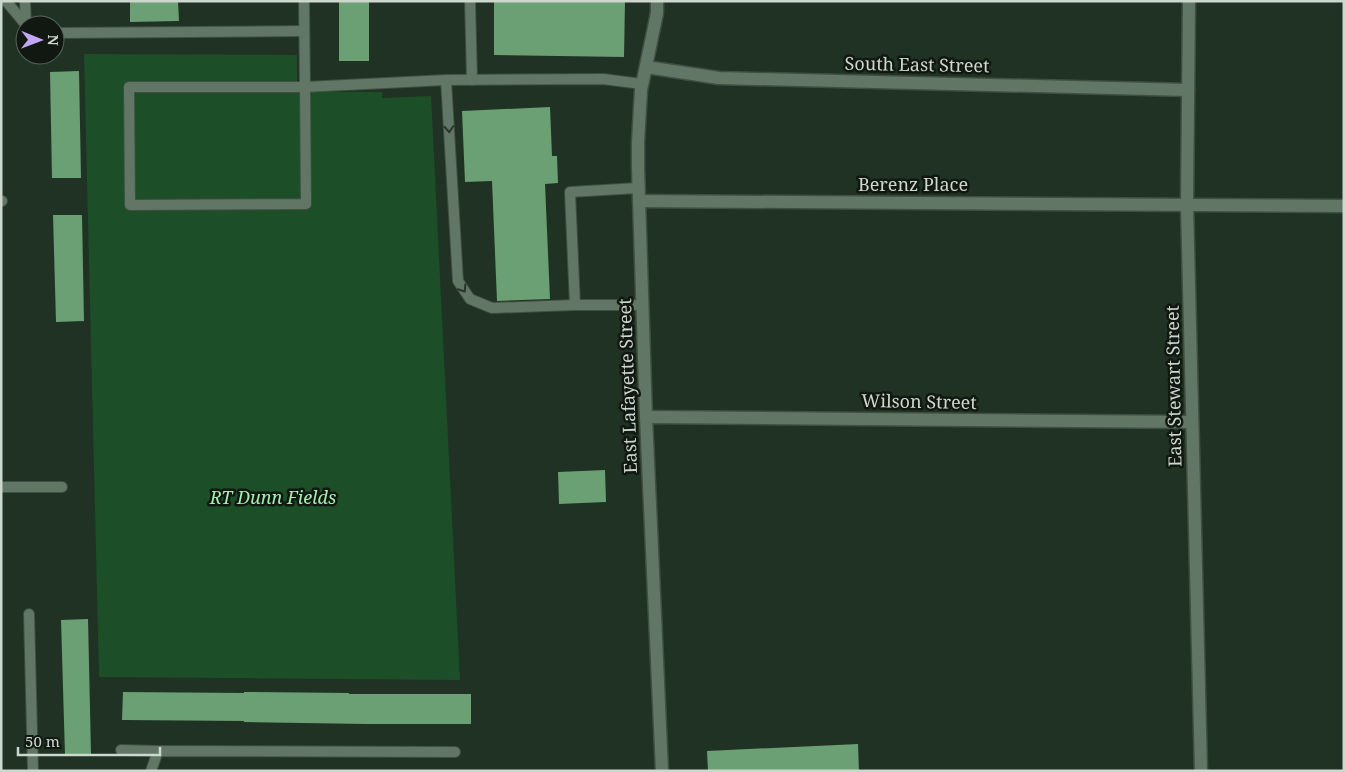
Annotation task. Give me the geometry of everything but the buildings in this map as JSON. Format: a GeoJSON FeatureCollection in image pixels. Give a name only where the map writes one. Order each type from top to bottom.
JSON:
{"type":"FeatureCollection","features":[{"type":"Feature","properties":{"kind":"street","name":"East Lafayette Street"},"geometry":{"type":"LineString","coordinates":[[658,1],[642,84],[638,142],[646,417],[662,771]]}},
{"type":"Feature","properties":{"kind":"street","name":"East Stewart Street"},"geometry":{"type":"LineString","coordinates":[[1189,1],[1187,205],[1201,771]]}},
{"type":"Feature","properties":{"kind":"street","name":"South East Street"},"geometry":{"type":"LineString","coordinates":[[646,67],[720,78],[1188,90]]}},
{"type":"Feature","properties":{"kind":"street","name":"Berenz Place"},"geometry":{"type":"LineString","coordinates":[[639,194],[1187,205],[1344,206]]}},
{"type":"Feature","properties":{"kind":"street","name":"Wilson Street"},"geometry":{"type":"LineString","coordinates":[[646,417],[1192,422]]}},
{"type":"Feature","properties":{"kind":"lane"},"geometry":{"type":"LineString","coordinates":[[6,1],[18,15]]}},
{"type":"Feature","properties":{"kind":"lane"},"geometry":{"type":"LineString","coordinates":[[25,1],[26,15]]}},
{"type":"Feature","properties":{"kind":"lane"},"geometry":{"type":"LineString","coordinates":[[304,1],[304,31],[305,87],[306,204],[130,205],[129,88],[305,87],[446,80],[604,80],[642,84]]}},
{"type":"Feature","properties":{"kind":"lane"},"geometry":{"type":"LineString","coordinates":[[470,1],[472,80]]}},
{"type":"Feature","properties":{"kind":"lane"},"geometry":{"type":"LineString","coordinates":[[65,33],[304,31]]}},
{"type":"Feature","properties":{"kind":"lane"},"geometry":{"type":"LineString","coordinates":[[446,80],[458,281],[470,299],[492,308],[642,305]]}},
{"type":"Feature","properties":{"kind":"lane"},"geometry":{"type":"LineString","coordinates":[[575,305],[570,192],[639,194]]}},
{"type":"Feature","properties":{"kind":"lane"},"geometry":{"type":"LineString","coordinates":[[1,487],[62,487]]}},
{"type":"Feature","properties":{"kind":"lane"},"geometry":{"type":"LineString","coordinates":[[29,614],[33,771]]}},
{"type":"Feature","properties":{"kind":"lane"},"geometry":{"type":"LineString","coordinates":[[121,750],[455,752]]}},
{"type":"Feature","properties":{"kind":"lane"},"geometry":{"type":"LineString","coordinates":[[151,771],[158,751]]}},
{"type":"Feature","properties":{"kind":"green space","name":"RT Dunn Fields"},"geometry":{"type":"Polygon","coordinates":[[[84,54],[297,55],[297,92],[382,92],[382,98],[431,96],[460,680],[99,677],[84,54]]]}}]}
